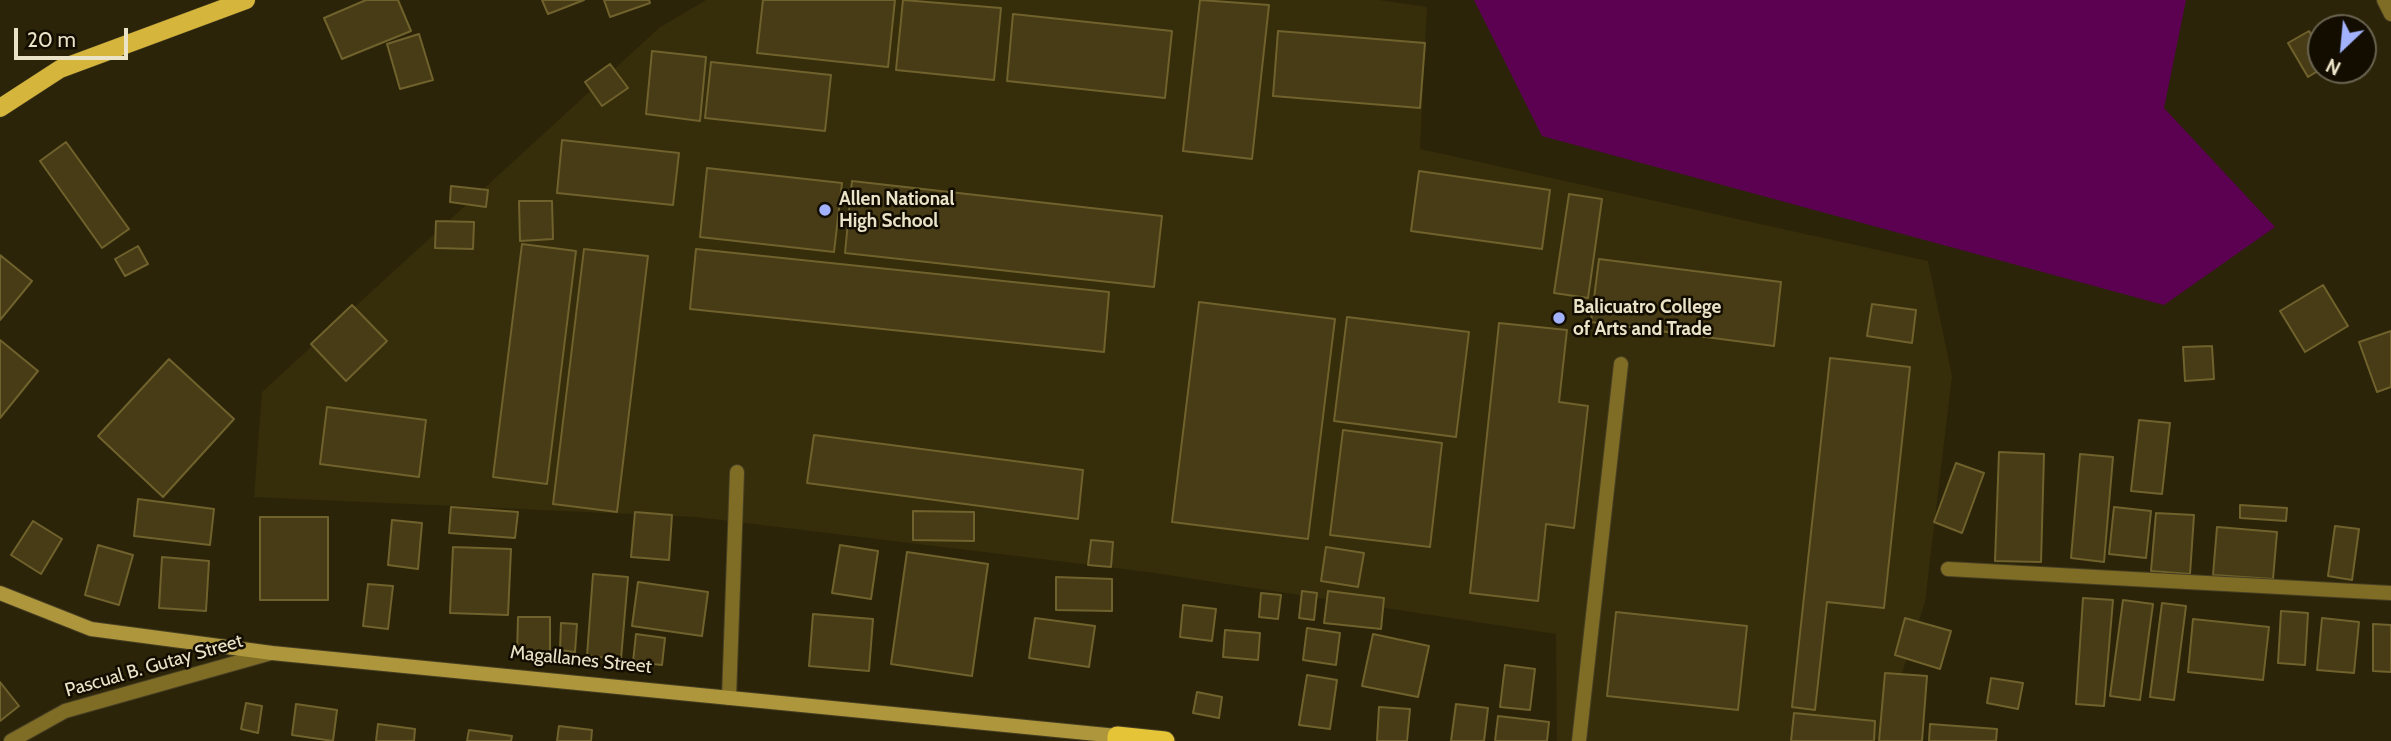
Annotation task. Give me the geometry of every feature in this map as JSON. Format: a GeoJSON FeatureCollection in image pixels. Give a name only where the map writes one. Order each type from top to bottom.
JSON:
{"type":"FeatureCollection","features":[{"type":"Feature","properties":{"kind":"highway","name":"Magallanes Street"},"geometry":{"type":"LineString","coordinates":[[1117,738],[1165,741]]}},
{"type":"Feature","properties":{"kind":"main road"},"geometry":{"type":"LineString","coordinates":[[0,108],[60,69],[246,0]]}},
{"type":"Feature","properties":{"kind":"main road","name":"Magallanes Street"},"geometry":{"type":"LineString","coordinates":[[0,593],[91,629],[272,653],[1117,738]]}},
{"type":"Feature","properties":{"kind":"street"},"geometry":{"type":"LineString","coordinates":[[2384,0],[2391,15]]}},
{"type":"Feature","properties":{"kind":"street"},"geometry":{"type":"LineString","coordinates":[[1579,741],[1621,364]]}},
{"type":"Feature","properties":{"kind":"street"},"geometry":{"type":"LineString","coordinates":[[729,698],[737,472]]}},
{"type":"Feature","properties":{"kind":"street"},"geometry":{"type":"LineString","coordinates":[[1948,569],[2391,593]]}},
{"type":"Feature","properties":{"kind":"street","name":"Pascual B. Gutay Street"},"geometry":{"type":"LineString","coordinates":[[11,741],[65,711],[272,653]]}},
{"type":"Feature","properties":{"kind":"shaded area"},"geometry":{"type":"Polygon","coordinates":[[[706,0],[1379,0],[1427,7],[1420,149],[1928,261],[1952,376],[1925,602],[1880,741],[1557,741],[1556,634],[1148,572],[696,517],[254,497],[262,392],[659,28],[706,0]]]}},
{"type":"Feature","properties":{"kind":"shaded area"},"geometry":{"type":"Polygon","coordinates":[[[1474,0],[2186,0],[2164,108],[2275,227],[2164,305],[1542,136],[1474,0]]]}},
{"type":"Feature","properties":{"kind":"building"},"geometry":{"type":"Polygon","coordinates":[[[366,0],[398,0],[411,31],[342,59],[324,18],[366,0]]]}},
{"type":"Feature","properties":{"kind":"building"},"geometry":{"type":"Polygon","coordinates":[[[542,0],[584,0],[548,14],[542,0]]]}},
{"type":"Feature","properties":{"kind":"building"},"geometry":{"type":"Polygon","coordinates":[[[604,0],[649,0],[650,3],[610,17],[604,0]]]}},
{"type":"Feature","properties":{"kind":"building"},"geometry":{"type":"Polygon","coordinates":[[[763,0],[895,0],[888,67],[757,53],[763,0]]]}},
{"type":"Feature","properties":{"kind":"building"},"geometry":{"type":"Polygon","coordinates":[[[903,0],[1001,8],[994,80],[896,70],[903,0]]]}},
{"type":"Feature","properties":{"kind":"building"},"geometry":{"type":"Polygon","coordinates":[[[1200,0],[1269,5],[1252,159],[1183,151],[1200,0]]]}},
{"type":"Feature","properties":{"kind":"building"},"geometry":{"type":"Polygon","coordinates":[[[1013,14],[1172,31],[1165,98],[1007,81],[1013,14]]]}},
{"type":"Feature","properties":{"kind":"building"},"geometry":{"type":"Polygon","coordinates":[[[1278,31],[1425,43],[1420,108],[1273,96],[1278,31]]]}},
{"type":"Feature","properties":{"kind":"building"},"geometry":{"type":"Polygon","coordinates":[[[2307,32],[2307,75],[2288,43],[2307,32]]]}},
{"type":"Feature","properties":{"kind":"building"},"geometry":{"type":"Polygon","coordinates":[[[419,34],[433,80],[400,89],[387,44],[419,34]]]}},
{"type":"Feature","properties":{"kind":"building"},"geometry":{"type":"Polygon","coordinates":[[[652,51],[706,57],[700,121],[646,114],[652,51]]]}},
{"type":"Feature","properties":{"kind":"building"},"geometry":{"type":"Polygon","coordinates":[[[711,62],[831,75],[825,131],[705,118],[711,62]]]}},
{"type":"Feature","properties":{"kind":"building"},"geometry":{"type":"Polygon","coordinates":[[[610,64],[628,88],[602,106],[585,82],[610,64]]]}},
{"type":"Feature","properties":{"kind":"building"},"geometry":{"type":"Polygon","coordinates":[[[562,140],[679,153],[673,205],[557,193],[562,140]]]}},
{"type":"Feature","properties":{"kind":"building"},"geometry":{"type":"Polygon","coordinates":[[[66,142],[129,229],[102,248],[40,161],[66,142]]]}},
{"type":"Feature","properties":{"kind":"building"},"geometry":{"type":"Polygon","coordinates":[[[707,168],[842,183],[834,252],[700,237],[707,168]]]}},
{"type":"Feature","properties":{"kind":"building"},"geometry":{"type":"Polygon","coordinates":[[[1419,171],[1550,190],[1542,249],[1411,231],[1419,171]]]}},
{"type":"Feature","properties":{"kind":"building"},"geometry":{"type":"Polygon","coordinates":[[[852,181],[1162,216],[1154,287],[845,253],[852,181]]]}},
{"type":"Feature","properties":{"kind":"building"},"geometry":{"type":"Polygon","coordinates":[[[451,186],[488,190],[486,207],[450,202],[451,186]]]}},
{"type":"Feature","properties":{"kind":"building"},"geometry":{"type":"Polygon","coordinates":[[[1569,194],[1602,199],[1588,298],[1554,293],[1569,194]]]}},
{"type":"Feature","properties":{"kind":"building"},"geometry":{"type":"Polygon","coordinates":[[[519,201],[552,201],[553,239],[520,241],[519,201]]]}},
{"type":"Feature","properties":{"kind":"building"},"geometry":{"type":"Polygon","coordinates":[[[436,221],[474,222],[473,249],[435,248],[436,221]]]}},
{"type":"Feature","properties":{"kind":"building"},"geometry":{"type":"Polygon","coordinates":[[[522,244],[576,251],[547,484],[493,477],[522,244]]]}},
{"type":"Feature","properties":{"kind":"building"},"geometry":{"type":"Polygon","coordinates":[[[138,246],[148,264],[125,276],[115,259],[138,246]]]}},
{"type":"Feature","properties":{"kind":"building"},"geometry":{"type":"Polygon","coordinates":[[[584,249],[648,256],[617,512],[553,504],[584,249]]]}},
{"type":"Feature","properties":{"kind":"building"},"geometry":{"type":"Polygon","coordinates":[[[696,249],[1109,292],[1104,352],[690,309],[696,249]]]}},
{"type":"Feature","properties":{"kind":"building"},"geometry":{"type":"Polygon","coordinates":[[[0,255],[32,281],[0,320],[0,255]]]}},
{"type":"Feature","properties":{"kind":"building"},"geometry":{"type":"Polygon","coordinates":[[[1599,259],[1781,282],[1774,346],[1591,322],[1599,259]]]}},
{"type":"Feature","properties":{"kind":"building"},"geometry":{"type":"Polygon","coordinates":[[[2323,285],[2348,326],[2305,352],[2280,311],[2323,285]]]}},
{"type":"Feature","properties":{"kind":"building"},"geometry":{"type":"Polygon","coordinates":[[[1199,302],[1335,319],[1308,539],[1172,522],[1199,302]]]}},
{"type":"Feature","properties":{"kind":"building"},"geometry":{"type":"Polygon","coordinates":[[[1872,304],[1916,310],[1912,343],[1867,336],[1872,304]]]}},
{"type":"Feature","properties":{"kind":"building"},"geometry":{"type":"Polygon","coordinates":[[[352,305],[387,341],[346,381],[311,344],[352,305]]]}},
{"type":"Feature","properties":{"kind":"building"},"geometry":{"type":"Polygon","coordinates":[[[1347,317],[1469,332],[1456,437],[1334,421],[1347,317]]]}},
{"type":"Feature","properties":{"kind":"building"},"geometry":{"type":"Polygon","coordinates":[[[1499,323],[1567,330],[1559,402],[1588,406],[1574,528],[1546,524],[1538,601],[1470,593],[1499,323]]]}},
{"type":"Feature","properties":{"kind":"building"},"geometry":{"type":"Polygon","coordinates":[[[2391,331],[2391,387],[2377,392],[2359,342],[2391,331]]]}},
{"type":"Feature","properties":{"kind":"building"},"geometry":{"type":"Polygon","coordinates":[[[0,340],[38,371],[0,418],[0,340]]]}},
{"type":"Feature","properties":{"kind":"building"},"geometry":{"type":"Polygon","coordinates":[[[2212,346],[2214,379],[2185,381],[2183,347],[2212,346]]]}},
{"type":"Feature","properties":{"kind":"building"},"geometry":{"type":"Polygon","coordinates":[[[1830,358],[1910,367],[1884,608],[1827,602],[1815,710],[1792,707],[1830,358]]]}},
{"type":"Feature","properties":{"kind":"building"},"geometry":{"type":"Polygon","coordinates":[[[169,359],[234,419],[163,497],[98,436],[169,359]]]}},
{"type":"Feature","properties":{"kind":"building"},"geometry":{"type":"Polygon","coordinates":[[[327,407],[426,420],[419,477],[320,464],[327,407]]]}},
{"type":"Feature","properties":{"kind":"building"},"geometry":{"type":"Polygon","coordinates":[[[2139,420],[2170,423],[2162,494],[2131,491],[2139,420]]]}},
{"type":"Feature","properties":{"kind":"building"},"geometry":{"type":"Polygon","coordinates":[[[1343,430],[1442,443],[1430,547],[1330,535],[1343,430]]]}},
{"type":"Feature","properties":{"kind":"building"},"geometry":{"type":"Polygon","coordinates":[[[814,435],[1083,470],[1078,519],[807,483],[814,435]]]}},
{"type":"Feature","properties":{"kind":"building"},"geometry":{"type":"Polygon","coordinates":[[[1999,452],[2044,454],[2041,562],[1995,561],[1999,452]]]}},
{"type":"Feature","properties":{"kind":"building"},"geometry":{"type":"Polygon","coordinates":[[[2080,454],[2113,457],[2104,562],[2071,558],[2080,454]]]}},
{"type":"Feature","properties":{"kind":"building"},"geometry":{"type":"Polygon","coordinates":[[[1956,463],[1984,473],[1962,533],[1934,522],[1956,463]]]}},
{"type":"Feature","properties":{"kind":"building"},"geometry":{"type":"Polygon","coordinates":[[[138,499],[214,509],[210,545],[134,536],[138,499]]]}},
{"type":"Feature","properties":{"kind":"building"},"geometry":{"type":"Polygon","coordinates":[[[2240,505],[2287,508],[2286,521],[2240,518],[2240,505]]]}},
{"type":"Feature","properties":{"kind":"building"},"geometry":{"type":"Polygon","coordinates":[[[451,507],[518,512],[515,538],[449,533],[451,507]]]}},
{"type":"Feature","properties":{"kind":"building"},"geometry":{"type":"Polygon","coordinates":[[[2114,507],[2151,511],[2146,558],[2109,554],[2114,507]]]}},
{"type":"Feature","properties":{"kind":"building"},"geometry":{"type":"Polygon","coordinates":[[[913,511],[974,512],[974,541],[913,540],[913,511]]]}},
{"type":"Feature","properties":{"kind":"building"},"geometry":{"type":"Polygon","coordinates":[[[635,512],[672,515],[669,560],[631,557],[635,512]]]}},
{"type":"Feature","properties":{"kind":"building"},"geometry":{"type":"Polygon","coordinates":[[[2156,513],[2194,515],[2190,574],[2151,571],[2156,513]]]}},
{"type":"Feature","properties":{"kind":"building"},"geometry":{"type":"Polygon","coordinates":[[[260,517],[328,517],[328,600],[260,600],[260,517]]]}},
{"type":"Feature","properties":{"kind":"building"},"geometry":{"type":"Polygon","coordinates":[[[392,520],[422,523],[418,569],[388,565],[392,520]]]}},
{"type":"Feature","properties":{"kind":"building"},"geometry":{"type":"Polygon","coordinates":[[[33,521],[62,539],[41,574],[11,555],[33,521]]]}},
{"type":"Feature","properties":{"kind":"building"},"geometry":{"type":"Polygon","coordinates":[[[2335,526],[2359,529],[2352,580],[2328,576],[2335,526]]]}},
{"type":"Feature","properties":{"kind":"building"},"geometry":{"type":"Polygon","coordinates":[[[2217,527],[2277,532],[2273,579],[2213,575],[2217,527]]]}},
{"type":"Feature","properties":{"kind":"building"},"geometry":{"type":"Polygon","coordinates":[[[1091,540],[1113,542],[1111,567],[1088,565],[1091,540]]]}},
{"type":"Feature","properties":{"kind":"building"},"geometry":{"type":"Polygon","coordinates":[[[98,545],[133,555],[119,605],[85,595],[98,545]]]}},
{"type":"Feature","properties":{"kind":"building"},"geometry":{"type":"Polygon","coordinates":[[[840,545],[878,551],[871,599],[832,593],[840,545]]]}},
{"type":"Feature","properties":{"kind":"building"},"geometry":{"type":"Polygon","coordinates":[[[453,547],[511,549],[508,615],[450,613],[453,547]]]}},
{"type":"Feature","properties":{"kind":"building"},"geometry":{"type":"Polygon","coordinates":[[[1326,547],[1364,553],[1358,587],[1321,581],[1326,547]]]}},
{"type":"Feature","properties":{"kind":"building"},"geometry":{"type":"Polygon","coordinates":[[[907,552],[988,564],[972,676],[891,664],[907,552]]]}},
{"type":"Feature","properties":{"kind":"building"},"geometry":{"type":"Polygon","coordinates":[[[162,557],[209,561],[206,611],[159,608],[162,557]]]}},
{"type":"Feature","properties":{"kind":"building"},"geometry":{"type":"Polygon","coordinates":[[[593,574],[628,577],[621,659],[587,656],[593,574]]]}},
{"type":"Feature","properties":{"kind":"building"},"geometry":{"type":"Polygon","coordinates":[[[1056,577],[1112,579],[1112,611],[1056,610],[1056,577]]]}},
{"type":"Feature","properties":{"kind":"building"},"geometry":{"type":"Polygon","coordinates":[[[638,582],[708,592],[702,636],[632,626],[638,582]]]}},
{"type":"Feature","properties":{"kind":"building"},"geometry":{"type":"Polygon","coordinates":[[[368,584],[393,586],[388,629],[363,626],[368,584]]]}},
{"type":"Feature","properties":{"kind":"building"},"geometry":{"type":"Polygon","coordinates":[[[1302,591],[1317,593],[1314,620],[1299,618],[1302,591]]]}},
{"type":"Feature","properties":{"kind":"building"},"geometry":{"type":"Polygon","coordinates":[[[1328,591],[1384,598],[1381,629],[1324,623],[1328,591]]]}},
{"type":"Feature","properties":{"kind":"building"},"geometry":{"type":"Polygon","coordinates":[[[1261,593],[1281,595],[1278,619],[1259,617],[1261,593]]]}},
{"type":"Feature","properties":{"kind":"building"},"geometry":{"type":"Polygon","coordinates":[[[2083,598],[2113,600],[2104,706],[2076,704],[2083,598]]]}},
{"type":"Feature","properties":{"kind":"building"},"geometry":{"type":"Polygon","coordinates":[[[2123,600],[2153,604],[2140,700],[2110,696],[2123,600]]]}},
{"type":"Feature","properties":{"kind":"building"},"geometry":{"type":"Polygon","coordinates":[[[2162,603],[2186,606],[2174,700],[2150,697],[2162,603]]]}},
{"type":"Feature","properties":{"kind":"building"},"geometry":{"type":"Polygon","coordinates":[[[1183,605],[1216,609],[1212,641],[1180,637],[1183,605]]]}},
{"type":"Feature","properties":{"kind":"building"},"geometry":{"type":"Polygon","coordinates":[[[2281,611],[2308,613],[2305,665],[2278,663],[2281,611]]]}},
{"type":"Feature","properties":{"kind":"building"},"geometry":{"type":"Polygon","coordinates":[[[1616,612],[1747,626],[1738,710],[1607,696],[1616,612]]]}},
{"type":"Feature","properties":{"kind":"building"},"geometry":{"type":"Polygon","coordinates":[[[813,614],[873,619],[869,671],[809,666],[813,614]]]}},
{"type":"Feature","properties":{"kind":"building"},"geometry":{"type":"Polygon","coordinates":[[[518,617],[550,617],[550,656],[517,655],[518,617]]]}},
{"type":"Feature","properties":{"kind":"building"},"geometry":{"type":"Polygon","coordinates":[[[1035,618],[1095,626],[1089,667],[1029,658],[1035,618]]]}},
{"type":"Feature","properties":{"kind":"building"},"geometry":{"type":"Polygon","coordinates":[[[1905,618],[1951,631],[1940,669],[1895,655],[1905,618]]]}},
{"type":"Feature","properties":{"kind":"building"},"geometry":{"type":"Polygon","coordinates":[[[2322,618],[2359,622],[2354,673],[2317,670],[2322,618]]]}},
{"type":"Feature","properties":{"kind":"building"},"geometry":{"type":"Polygon","coordinates":[[[2193,619],[2269,627],[2263,680],[2188,672],[2193,619]]]}},
{"type":"Feature","properties":{"kind":"building"},"geometry":{"type":"Polygon","coordinates":[[[561,623],[577,624],[575,652],[560,650],[561,623]]]}},
{"type":"Feature","properties":{"kind":"building"},"geometry":{"type":"Polygon","coordinates":[[[2373,624],[2391,625],[2391,672],[2373,671],[2373,624]]]}},
{"type":"Feature","properties":{"kind":"building"},"geometry":{"type":"Polygon","coordinates":[[[1307,628],[1340,633],[1336,665],[1303,660],[1307,628]]]}},
{"type":"Feature","properties":{"kind":"building"},"geometry":{"type":"Polygon","coordinates":[[[1225,630],[1260,633],[1258,660],[1223,657],[1225,630]]]}},
{"type":"Feature","properties":{"kind":"building"},"geometry":{"type":"Polygon","coordinates":[[[636,634],[665,638],[662,665],[633,662],[636,634]]]}},
{"type":"Feature","properties":{"kind":"building"},"geometry":{"type":"Polygon","coordinates":[[[1373,634],[1429,646],[1418,697],[1362,686],[1373,634]]]}},
{"type":"Feature","properties":{"kind":"building"},"geometry":{"type":"Polygon","coordinates":[[[1505,665],[1535,669],[1530,710],[1500,707],[1505,665]]]}},
{"type":"Feature","properties":{"kind":"building"},"geometry":{"type":"Polygon","coordinates":[[[1885,673],[1927,676],[1922,741],[1879,741],[1885,673]]]}},
{"type":"Feature","properties":{"kind":"building"},"geometry":{"type":"Polygon","coordinates":[[[1307,675],[1337,680],[1330,729],[1299,725],[1307,675]]]}},
{"type":"Feature","properties":{"kind":"building"},"geometry":{"type":"Polygon","coordinates":[[[1991,678],[2023,683],[2018,709],[1987,703],[1991,678]]]}},
{"type":"Feature","properties":{"kind":"building"},"geometry":{"type":"Polygon","coordinates":[[[0,682],[19,706],[0,721],[0,682]]]}},
{"type":"Feature","properties":{"kind":"building"},"geometry":{"type":"Polygon","coordinates":[[[1197,692],[1222,697],[1219,718],[1193,713],[1197,692]]]}},
{"type":"Feature","properties":{"kind":"building"},"geometry":{"type":"Polygon","coordinates":[[[246,703],[262,706],[258,733],[241,729],[246,703]]]}},
{"type":"Feature","properties":{"kind":"building"},"geometry":{"type":"Polygon","coordinates":[[[296,704],[337,710],[333,741],[292,735],[296,704]]]}},
{"type":"Feature","properties":{"kind":"building"},"geometry":{"type":"Polygon","coordinates":[[[1456,704],[1488,708],[1484,741],[1451,741],[1456,704]]]}},
{"type":"Feature","properties":{"kind":"building"},"geometry":{"type":"Polygon","coordinates":[[[1379,707],[1410,709],[1407,741],[1377,741],[1379,707]]]}},
{"type":"Feature","properties":{"kind":"building"},"geometry":{"type":"Polygon","coordinates":[[[1794,713],[1875,721],[1874,741],[1791,741],[1794,713]]]}},
{"type":"Feature","properties":{"kind":"building"},"geometry":{"type":"Polygon","coordinates":[[[1498,716],[1549,722],[1547,741],[1495,741],[1498,716]]]}},
{"type":"Feature","properties":{"kind":"building"},"geometry":{"type":"Polygon","coordinates":[[[378,724],[415,729],[414,741],[376,741],[378,724]]]}},
{"type":"Feature","properties":{"kind":"building"},"geometry":{"type":"Polygon","coordinates":[[[1930,724],[1997,729],[1996,741],[1929,741],[1930,724]]]}},
{"type":"Feature","properties":{"kind":"building"},"geometry":{"type":"Polygon","coordinates":[[[559,726],[592,730],[591,741],[557,741],[559,726]]]}},
{"type":"Feature","properties":{"kind":"building"},"geometry":{"type":"Polygon","coordinates":[[[469,730],[512,736],[511,741],[467,741],[469,730]]]}},
{"type":"Feature","properties":{"kind":"place","name":"Allen National High School"},"geometry":{"type":"Point","coordinates":[825,210]}},
{"type":"Feature","properties":{"kind":"place","name":"Balicuatro College of Arts and Trade"},"geometry":{"type":"Point","coordinates":[1559,318]}}]}
